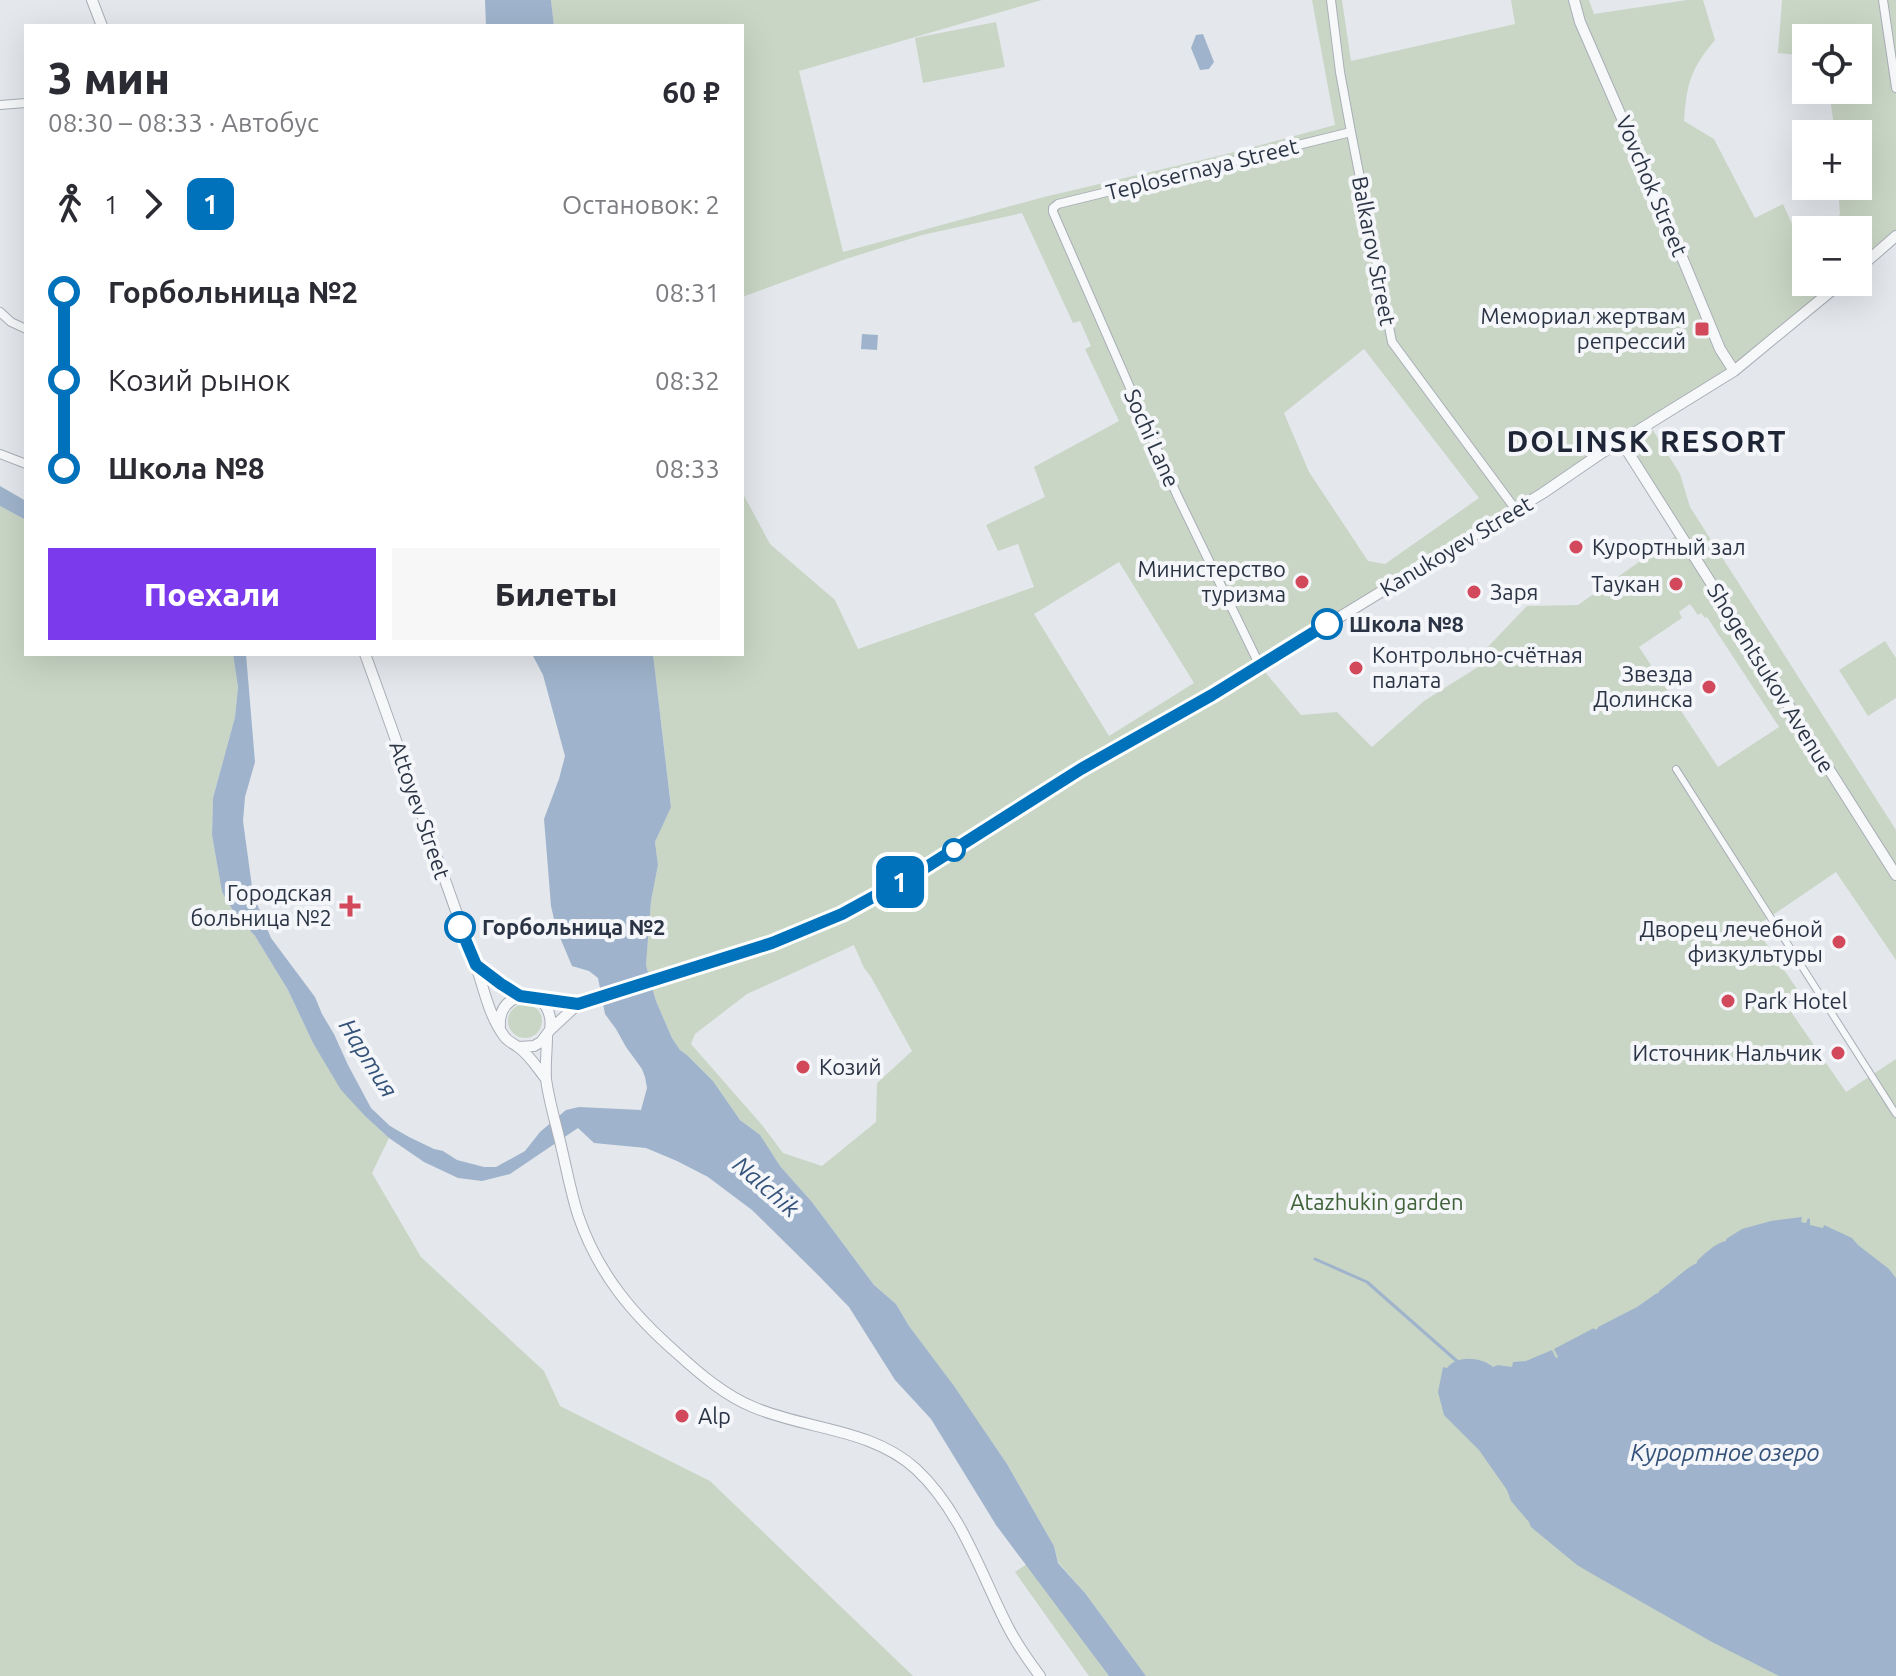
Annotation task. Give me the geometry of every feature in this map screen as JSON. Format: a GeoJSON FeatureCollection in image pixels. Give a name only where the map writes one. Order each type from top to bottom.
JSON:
{"type":"FeatureCollection","features":[{"type":"Feature","properties":{"kind":"street"},"geometry":{"type":"LineString","coordinates":[[92,0],[101,24]]}},
{"type":"Feature","properties":{"kind":"street","name":"Balkarov Street"},"geometry":{"type":"LineString","coordinates":[[1331,0],[1340,72],[1392,342],[1516,510]]}},
{"type":"Feature","properties":{"kind":"street","name":"Vovchok Street"},"geometry":{"type":"LineString","coordinates":[[1574,0],[1580,22],[1720,349],[1734,371]]}},
{"type":"Feature","properties":{"kind":"street"},"geometry":{"type":"LineString","coordinates":[[1883,0],[1896,88]]}},
{"type":"Feature","properties":{"kind":"street"},"geometry":{"type":"LineString","coordinates":[[0,105],[24,103]]}},
{"type":"Feature","properties":{"kind":"street","name":"Teplosernaya Street"},"geometry":{"type":"LineString","coordinates":[[1054,207],[1351,132]]}},
{"type":"Feature","properties":{"kind":"street","name":"Sochi Lane"},"geometry":{"type":"LineString","coordinates":[[1054,207],[1053,212],[1171,482],[1260,666]]}},
{"type":"Feature","properties":{"kind":"street"},"geometry":{"type":"LineString","coordinates":[[1872,257],[1896,236]]}},
{"type":"Feature","properties":{"kind":"street","name":"Kanukoyev Street"},"geometry":{"type":"LineString","coordinates":[[578,1004],[772,943],[808,930],[863,903],[1516,510],[1734,371],[1825,296]]}},
{"type":"Feature","properties":{"kind":"street"},"geometry":{"type":"LineString","coordinates":[[0,312],[24,328]]}},
{"type":"Feature","properties":{"kind":"street","name":"Shogentsukov Avenue"},"geometry":{"type":"LineString","coordinates":[[1621,441],[1896,875]]}},
{"type":"Feature","properties":{"kind":"street"},"geometry":{"type":"LineString","coordinates":[[0,454],[24,463]]}},
{"type":"Feature","properties":{"kind":"street","name":"Attoyev Street"},"geometry":{"type":"LineString","coordinates":[[366,656],[487,1003],[500,1030]]}},
{"type":"Feature","properties":{"kind":"street"},"geometry":{"type":"LineString","coordinates":[[1676,769],[1896,1114]]}},
{"type":"Feature","properties":{"kind":"street"},"geometry":{"type":"LineString","coordinates":[[476,965],[520,996]]}},
{"type":"Feature","properties":{"kind":"street"},"geometry":{"type":"LineString","coordinates":[[546,1079],[519,1047],[504,1038],[500,1030],[500,1015],[503,1008],[520,996],[578,1004]]}},
{"type":"Feature","properties":{"kind":"street"},"geometry":{"type":"LineString","coordinates":[[533,997],[550,1013],[546,1079],[573,1196],[590,1246],[615,1289],[639,1318],[690,1365],[732,1396],[752,1407],[860,1437],[887,1449],[915,1469],[944,1503],[964,1535],[1007,1626],[1040,1676]]}},
{"type":"Feature","properties":{"kind":"street"},"geometry":{"type":"LineString","coordinates":[[519,1047],[534,1046],[578,1004]]}},
{"type":"Feature","properties":{"kind":"green space","name":"Atazhukin garden"},"geometry":{"type":"Polygon","coordinates":[[[551,0],[1042,0],[799,71],[843,252],[1044,197],[1335,125],[1312,0],[1342,0],[1351,61],[1515,24],[1511,0],[1589,0],[1594,14],[1703,0],[1715,40],[1691,78],[1684,121],[1714,139],[1755,218],[1783,204],[1792,224],[1792,296],[1825,296],[1763,347],[1649,424],[1680,474],[1690,507],[1896,830],[1896,960],[1836,872],[1755,927],[1799,992],[1785,1003],[1846,1092],[1896,1059],[1896,1676],[1146,1676],[1085,1593],[1058,1562],[1054,1546],[1007,1464],[896,1304],[874,1285],[760,1136],[740,1120],[713,1081],[680,1050],[656,1001],[646,965],[651,901],[658,865],[655,842],[671,806],[653,656],[744,656],[744,496],[770,544],[835,600],[858,649],[1034,587],[1018,544],[998,551],[986,525],[1045,497],[1034,467],[1119,421],[1085,349],[1091,346],[1080,321],[1073,323],[1022,213],[922,235],[744,296],[744,24],[554,24],[551,0]],[[1364,349],[1284,413],[1309,472],[1368,561],[1385,564],[1479,498],[1364,349]],[[1621,441],[1260,666],[1301,715],[1337,712],[1372,747],[1424,701],[1478,667],[1483,652],[1527,606],[1578,605],[1680,533],[1621,441]],[[1119,562],[1034,614],[1109,736],[1194,683],[1119,562]],[[1690,604],[1679,612],[1682,618],[1639,647],[1718,767],[1779,727],[1707,617],[1701,613],[1698,615],[1690,604]],[[854,945],[747,994],[695,1034],[691,1044],[783,1153],[822,1166],[876,1122],[877,1083],[912,1051],[854,945]]]}},
{"type":"Feature","properties":{"kind":"green space"},"geometry":{"type":"Polygon","coordinates":[[[1782,0],[1896,0],[1896,236],[1872,257],[1872,216],[1838,216],[1839,200],[1872,200],[1872,120],[1833,120],[1831,104],[1872,104],[1872,24],[1792,24],[1792,54],[1778,53],[1782,0]]]}},
{"type":"Feature","properties":{"kind":"green space"},"geometry":{"type":"Polygon","coordinates":[[[996,22],[1005,67],[923,83],[915,38],[996,22]]]}},
{"type":"Feature","properties":{"kind":"green space"},"geometry":{"type":"Polygon","coordinates":[[[0,506],[24,519],[24,656],[233,656],[238,687],[235,717],[213,798],[212,835],[222,892],[235,914],[255,936],[288,990],[313,1043],[366,1117],[389,1138],[372,1173],[421,1257],[544,1371],[560,1406],[710,1481],[913,1676],[0,1676],[0,506]]]}},
{"type":"Feature","properties":{"kind":"green space"},"geometry":{"type":"Polygon","coordinates":[[[1885,641],[1896,658],[1896,698],[1868,716],[1839,670],[1885,641]]]}},
{"type":"Feature","properties":{"kind":"green space"},"geometry":{"type":"Polygon","coordinates":[[[525,1004],[537,1009],[542,1021],[537,1033],[525,1038],[513,1033],[508,1021],[513,1009],[525,1004]]]}},
{"type":"Feature","properties":{"kind":"green space"},"geometry":{"type":"Polygon","coordinates":[[[1027,1564],[1109,1676],[1089,1676],[1015,1572],[1027,1564]]]}},
{"type":"Feature","properties":{"kind":"water"},"geometry":{"type":"Polygon","coordinates":[[[485,0],[551,0],[554,24],[486,24],[485,0]]]}},
{"type":"Feature","properties":{"kind":"water"},"geometry":{"type":"Polygon","coordinates":[[[1203,34],[1214,62],[1209,69],[1200,70],[1191,48],[1196,35],[1203,34]]]}},
{"type":"Feature","properties":{"kind":"water"},"geometry":{"type":"Polygon","coordinates":[[[862,334],[878,335],[877,350],[861,349],[862,334]]]}},
{"type":"Feature","properties":{"kind":"water"},"geometry":{"type":"Polygon","coordinates":[[[0,486],[24,500],[24,519],[0,506],[0,486]]]}},
{"type":"Feature","properties":{"kind":"water","name":"Nalchik"},"geometry":{"type":"Polygon","coordinates":[[[233,656],[246,656],[255,762],[245,797],[243,821],[253,894],[271,938],[315,997],[371,1108],[390,1126],[457,1160],[496,1167],[525,1151],[540,1132],[566,1110],[579,1107],[641,1110],[647,1088],[642,1069],[605,1014],[598,978],[589,971],[572,966],[556,928],[551,906],[544,819],[565,756],[543,675],[533,656],[653,656],[671,807],[655,842],[658,865],[651,901],[646,965],[656,1001],[672,1038],[680,1050],[713,1081],[740,1120],[760,1135],[780,1166],[812,1202],[874,1285],[896,1304],[1007,1464],[1054,1546],[1058,1563],[1085,1593],[1146,1676],[1109,1676],[996,1525],[931,1419],[895,1380],[849,1307],[752,1210],[708,1177],[646,1148],[594,1143],[578,1128],[510,1174],[482,1181],[458,1178],[424,1162],[389,1138],[341,1090],[313,1043],[288,990],[255,936],[235,914],[222,892],[212,835],[213,798],[235,717],[238,687],[233,656]]]}},
{"type":"Feature","properties":{"kind":"water","name":"Курортное озеро"},"geometry":{"type":"Polygon","coordinates":[[[1802,1217],[1801,1222],[1806,1223],[1808,1218],[1810,1225],[1823,1228],[1824,1225],[1852,1238],[1896,1278],[1896,1676],[1779,1676],[1712,1642],[1577,1565],[1531,1527],[1479,1450],[1444,1415],[1438,1392],[1443,1367],[1447,1368],[1463,1359],[1476,1359],[1493,1367],[1512,1367],[1513,1362],[1526,1361],[1552,1350],[1556,1358],[1554,1349],[1658,1294],[1711,1249],[1742,1229],[1802,1217]]]}},
{"type":"Feature","properties":{"kind":"waterway"},"geometry":{"type":"LineString","coordinates":[[1315,1259],[1367,1282],[1458,1362]]}},
{"type":"Feature","properties":{"kind":"bus line","name":"1"},"geometry":{"type":"LineString","coordinates":[[460,927],[476,965],[501,984],[520,996],[578,1004],[772,943],[842,914],[917,873],[1081,769],[1212,695],[1327,624]]}},
{"type":"Feature","properties":{"kind":"place","name":"Мемориал жертвам репрессий"},"geometry":{"type":"Point","coordinates":[1702,329]}},
{"type":"Feature","properties":{"kind":"place","name":"Курортный зал"},"geometry":{"type":"Point","coordinates":[1576,547]}},
{"type":"Feature","properties":{"kind":"place","name":"Министерство туризма"},"geometry":{"type":"Point","coordinates":[1302,582]}},
{"type":"Feature","properties":{"kind":"place","name":"Таукан"},"geometry":{"type":"Point","coordinates":[1676,584]}},
{"type":"Feature","properties":{"kind":"place","name":"Заря"},"geometry":{"type":"Point","coordinates":[1474,592]}},
{"type":"Feature","properties":{"kind":"place","name":"Школа №8"},"geometry":{"type":"Point","coordinates":[1327,624]}},
{"type":"Feature","properties":{"kind":"place","name":"Контрольно-счётная палата"},"geometry":{"type":"Point","coordinates":[1356,668]}},
{"type":"Feature","properties":{"kind":"place","name":"Звезда Долинска"},"geometry":{"type":"Point","coordinates":[1709,687]}},
{"type":"Feature","properties":{"kind":"place","name":"Городская больница №2"},"geometry":{"type":"Point","coordinates":[350,906]}},
{"type":"Feature","properties":{"kind":"place","name":"Горбольница №2"},"geometry":{"type":"Point","coordinates":[460,927]}},
{"type":"Feature","properties":{"kind":"place","name":"Дворец лечебной физкультуры"},"geometry":{"type":"Point","coordinates":[1839,942]}},
{"type":"Feature","properties":{"kind":"place","name":"Park Hotel"},"geometry":{"type":"Point","coordinates":[1728,1001]}},
{"type":"Feature","properties":{"kind":"place","name":"Источник Нальчик"},"geometry":{"type":"Point","coordinates":[1838,1053]}},
{"type":"Feature","properties":{"kind":"place","name":"Козий"},"geometry":{"type":"Point","coordinates":[803,1067]}},
{"type":"Feature","properties":{"kind":"place","name":"Alp"},"geometry":{"type":"Point","coordinates":[682,1416]}},
{"type":"Feature","properties":{"kind":"district","name":"DOLINSK RESORT"},"geometry":{"type":"Point","coordinates":[1647,442]}},
{"type":"Feature","properties":{"kind":"water label","name":"Нартия"},"geometry":{"type":"Point","coordinates":[368,1058]}}]}
